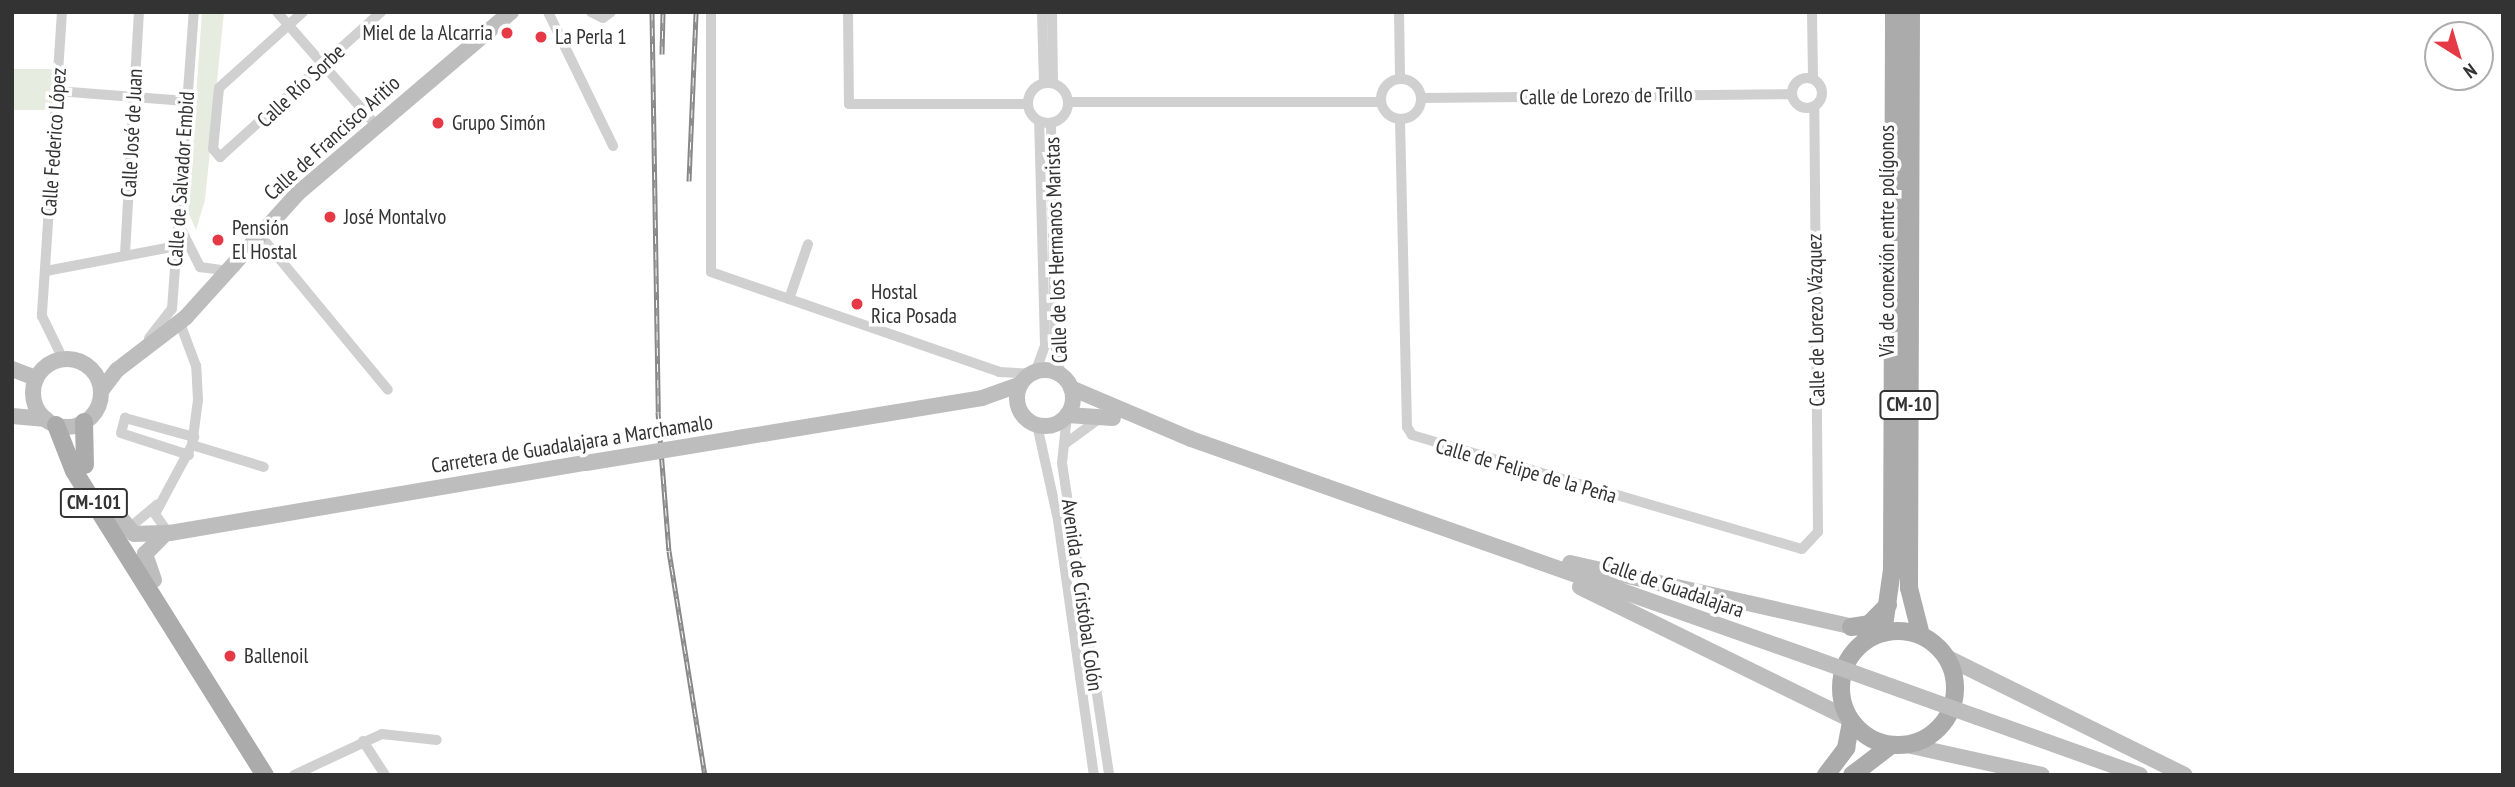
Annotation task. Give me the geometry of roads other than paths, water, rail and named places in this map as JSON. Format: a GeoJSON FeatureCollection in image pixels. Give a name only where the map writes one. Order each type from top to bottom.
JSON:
{"type":"FeatureCollection","features":[{"type":"Feature","properties":{"kind":"main road","name":"CM-10"},"geometry":{"type":"LineString","coordinates":[[1886,12],[1901,169]]}},
{"type":"Feature","properties":{"kind":"main road","name":"Vía de conexión entre polígonos"},"geometry":{"type":"LineString","coordinates":[[1894,12],[1901,169],[1909,588],[1921,635]]}},
{"type":"Feature","properties":{"kind":"main road","name":"Vía de conexión entre polígonos"},"geometry":{"type":"LineString","coordinates":[[1880,633],[1890,602],[1901,169],[1911,12]]}},
{"type":"Feature","properties":{"kind":"main road","name":"CM-10"},"geometry":{"type":"LineString","coordinates":[[1901,169],[1919,12]]}},
{"type":"Feature","properties":{"kind":"main road","name":"Calle de Francisco Aritio"},"geometry":{"type":"LineString","coordinates":[[101,391],[117,370],[180,323],[259,234],[376,125],[506,14]]}},
{"type":"Feature","properties":{"kind":"main road"},"geometry":{"type":"LineString","coordinates":[[36,378],[63,359],[89,366],[114,362],[149,338],[243,251]]}},
{"type":"Feature","properties":{"kind":"main road"},"geometry":{"type":"LineString","coordinates":[[12,416],[51,422],[84,422],[97,409],[101,391],[89,366]]}},
{"type":"Feature","properties":{"kind":"main road"},"geometry":{"type":"LineString","coordinates":[[12,369],[36,378]]}},
{"type":"Feature","properties":{"kind":"main road"},"geometry":{"type":"LineString","coordinates":[[36,378],[35,405],[51,422]]}},
{"type":"Feature","properties":{"kind":"main road"},"geometry":{"type":"LineString","coordinates":[[1025,381],[1066,382],[1067,415],[1053,425],[1037,425],[1018,406],[1025,381]]}},
{"type":"Feature","properties":{"kind":"main road","name":"Carretera de Guadalajara a Marchamalo"},"geometry":{"type":"LineString","coordinates":[[128,529],[170,533],[982,398],[1025,381]]}},
{"type":"Feature","properties":{"kind":"main road","name":"Calle de Guadalajara"},"geometry":{"type":"LineString","coordinates":[[1066,382],[1191,439]]}},
{"type":"Feature","properties":{"kind":"main road","name":"Carretera de Guadalajara a Marchamalo"},"geometry":{"type":"LineString","coordinates":[[982,398],[1018,406]]}},
{"type":"Feature","properties":{"kind":"main road","name":"Calle de Guadalajara"},"geometry":{"type":"LineString","coordinates":[[1067,415],[1107,416],[1191,439],[2140,775]]}},
{"type":"Feature","properties":{"kind":"main road","name":"CM-101"},"geometry":{"type":"LineString","coordinates":[[51,422],[74,471],[156,607],[265,775]]}},
{"type":"Feature","properties":{"kind":"main road","name":"CM-101"},"geometry":{"type":"LineString","coordinates":[[84,422],[83,460],[154,580],[224,712]]}},
{"type":"Feature","properties":{"kind":"main road"},"geometry":{"type":"LineString","coordinates":[[105,499],[128,529]]}},
{"type":"Feature","properties":{"kind":"main road"},"geometry":{"type":"LineString","coordinates":[[1377,506],[1410,524],[1578,586],[1899,746],[2042,775]]}},
{"type":"Feature","properties":{"kind":"main road"},"geometry":{"type":"LineString","coordinates":[[154,580],[145,554],[170,533]]}},
{"type":"Feature","properties":{"kind":"main road"},"geometry":{"type":"LineString","coordinates":[[1461,536],[1851,627],[1880,633],[1921,635],[1948,658],[2185,775]]}},
{"type":"Feature","properties":{"kind":"main road"},"geometry":{"type":"LineString","coordinates":[[1851,627],[1869,624],[1890,602]]}},
{"type":"Feature","properties":{"kind":"main road"},"geometry":{"type":"LineString","coordinates":[[1826,775],[1846,748],[1850,721],[1843,670],[1862,643],[1880,633]]}},
{"type":"Feature","properties":{"kind":"main road"},"geometry":{"type":"LineString","coordinates":[[1852,775],[1899,746],[1924,740],[1950,714],[1955,678],[1948,658]]}},
{"type":"Feature","properties":{"kind":"street","name":"Calle Federico López"},"geometry":{"type":"LineString","coordinates":[[62,12],[43,324],[63,359]]}},
{"type":"Feature","properties":{"kind":"street","name":"Calle José de Juan"},"geometry":{"type":"LineString","coordinates":[[125,254],[139,12]]}},
{"type":"Feature","properties":{"kind":"street","name":"Calle de Salvador Embid"},"geometry":{"type":"LineString","coordinates":[[149,338],[171,315],[172,247],[179,223],[194,12]]}},
{"type":"Feature","properties":{"kind":"street"},"geometry":{"type":"LineString","coordinates":[[277,12],[376,125]]}},
{"type":"Feature","properties":{"kind":"street"},"geometry":{"type":"LineString","coordinates":[[289,25],[303,12]]}},
{"type":"Feature","properties":{"kind":"street"},"geometry":{"type":"LineString","coordinates":[[548,12],[613,146]]}},
{"type":"Feature","properties":{"kind":"street"},"geometry":{"type":"LineString","coordinates":[[591,12],[599,18],[611,12]]}},
{"type":"Feature","properties":{"kind":"street"},"geometry":{"type":"LineString","coordinates":[[711,12],[711,272],[1025,381]]}},
{"type":"Feature","properties":{"kind":"street"},"geometry":{"type":"LineString","coordinates":[[848,12],[849,104],[1027,104],[1049,83],[1052,12]]}},
{"type":"Feature","properties":{"kind":"street"},"geometry":{"type":"LineString","coordinates":[[1042,12],[1049,83],[1069,102],[1381,102],[1400,119],[1417,111],[1421,98],[1416,85],[1400,79],[1386,85],[1381,102]]}},
{"type":"Feature","properties":{"kind":"street"},"geometry":{"type":"LineString","coordinates":[[1399,12],[1400,79]]}},
{"type":"Feature","properties":{"kind":"street"},"geometry":{"type":"LineString","coordinates":[[1812,12],[1813,79],[1822,93],[1814,107],[1801,108],[1791,94],[1800,80],[1813,79]]}},
{"type":"Feature","properties":{"kind":"street","name":"Calle Río Sorbe"},"geometry":{"type":"LineString","coordinates":[[289,25],[219,88],[213,149],[220,157],[377,14]]}},
{"type":"Feature","properties":{"kind":"street"},"geometry":{"type":"LineString","coordinates":[[57,91],[186,101]]}},
{"type":"Feature","properties":{"kind":"street","name":"Calle de Lorezo de Trillo"},"geometry":{"type":"LineString","coordinates":[[1421,98],[1791,94]]}},
{"type":"Feature","properties":{"kind":"street"},"geometry":{"type":"LineString","coordinates":[[1039,122],[1051,124],[1066,114],[1069,102]]}},
{"type":"Feature","properties":{"kind":"street"},"geometry":{"type":"LineString","coordinates":[[1025,381],[1045,345],[1039,122],[1027,104]]}},
{"type":"Feature","properties":{"kind":"street","name":"Calle de Lorezo Vázquez"},"geometry":{"type":"LineString","coordinates":[[1814,107],[1818,532]]}},
{"type":"Feature","properties":{"kind":"street","name":"Calle de Felipe de la Peña"},"geometry":{"type":"LineString","coordinates":[[1400,119],[1406,427],[1412,435],[1790,548],[1811,545],[1818,532]]}},
{"type":"Feature","properties":{"kind":"street","name":"Calle de los Hermanos Maristas"},"geometry":{"type":"LineString","coordinates":[[1051,124],[1055,345],[1066,382]]}},
{"type":"Feature","properties":{"kind":"street"},"geometry":{"type":"LineString","coordinates":[[179,223],[200,267],[221,270]]}},
{"type":"Feature","properties":{"kind":"street"},"geometry":{"type":"LineString","coordinates":[[259,234],[388,390]]}},
{"type":"Feature","properties":{"kind":"street"},"geometry":{"type":"LineString","coordinates":[[789,299],[808,244]]}},
{"type":"Feature","properties":{"kind":"street"},"geometry":{"type":"LineString","coordinates":[[46,271],[172,247]]}},
{"type":"Feature","properties":{"kind":"street"},"geometry":{"type":"LineString","coordinates":[[170,533],[156,523],[160,504],[192,446],[195,366],[180,323]]}},
{"type":"Feature","properties":{"kind":"street"},"geometry":{"type":"LineString","coordinates":[[999,372],[1025,381]]}},
{"type":"Feature","properties":{"kind":"street","name":"Avenida de Cristóbal Colón"},"geometry":{"type":"LineString","coordinates":[[1067,415],[1062,463],[1109,775]]}},
{"type":"Feature","properties":{"kind":"street"},"geometry":{"type":"LineString","coordinates":[[1065,445],[1080,428],[1107,416]]}},
{"type":"Feature","properties":{"kind":"street"},"geometry":{"type":"LineString","coordinates":[[192,446],[125,418],[121,433],[192,446],[264,467]]}},
{"type":"Feature","properties":{"kind":"street","name":"Avenida de Cristóbal Colón"},"geometry":{"type":"LineString","coordinates":[[1037,425],[1047,454],[1094,775]]}},
{"type":"Feature","properties":{"kind":"street"},"geometry":{"type":"LineString","coordinates":[[128,529],[160,504]]}},
{"type":"Feature","properties":{"kind":"street"},"geometry":{"type":"LineString","coordinates":[[294,775],[382,734],[437,740]]}},
{"type":"Feature","properties":{"kind":"street"},"geometry":{"type":"LineString","coordinates":[[363,741],[385,775]]}},
{"type":"Feature","properties":{"kind":"railway"},"geometry":{"type":"LineString","coordinates":[[652,12],[658,412],[669,551],[705,775]]}},
{"type":"Feature","properties":{"kind":"railway"},"geometry":{"type":"LineString","coordinates":[[662,54],[663,12]]}},
{"type":"Feature","properties":{"kind":"railway"},"geometry":{"type":"LineString","coordinates":[[689,181],[696,12]]}},
{"type":"Feature","properties":{"kind":"place","name":"Miel de la Alcarria"},"geometry":{"type":"Point","coordinates":[507,33]}},
{"type":"Feature","properties":{"kind":"place","name":"La Perla 1"},"geometry":{"type":"Point","coordinates":[541,37]}},
{"type":"Feature","properties":{"kind":"place","name":"Grupo Simón"},"geometry":{"type":"Point","coordinates":[438,123]}},
{"type":"Feature","properties":{"kind":"place","name":"José Montalvo"},"geometry":{"type":"Point","coordinates":[330,217]}},
{"type":"Feature","properties":{"kind":"place","name":"Pensión El Hostal"},"geometry":{"type":"Point","coordinates":[218,240]}},
{"type":"Feature","properties":{"kind":"place","name":"Hostal Rica Posada"},"geometry":{"type":"Point","coordinates":[857,304]}},
{"type":"Feature","properties":{"kind":"place","name":"Ballenoil"},"geometry":{"type":"Point","coordinates":[230,656]}}]}
